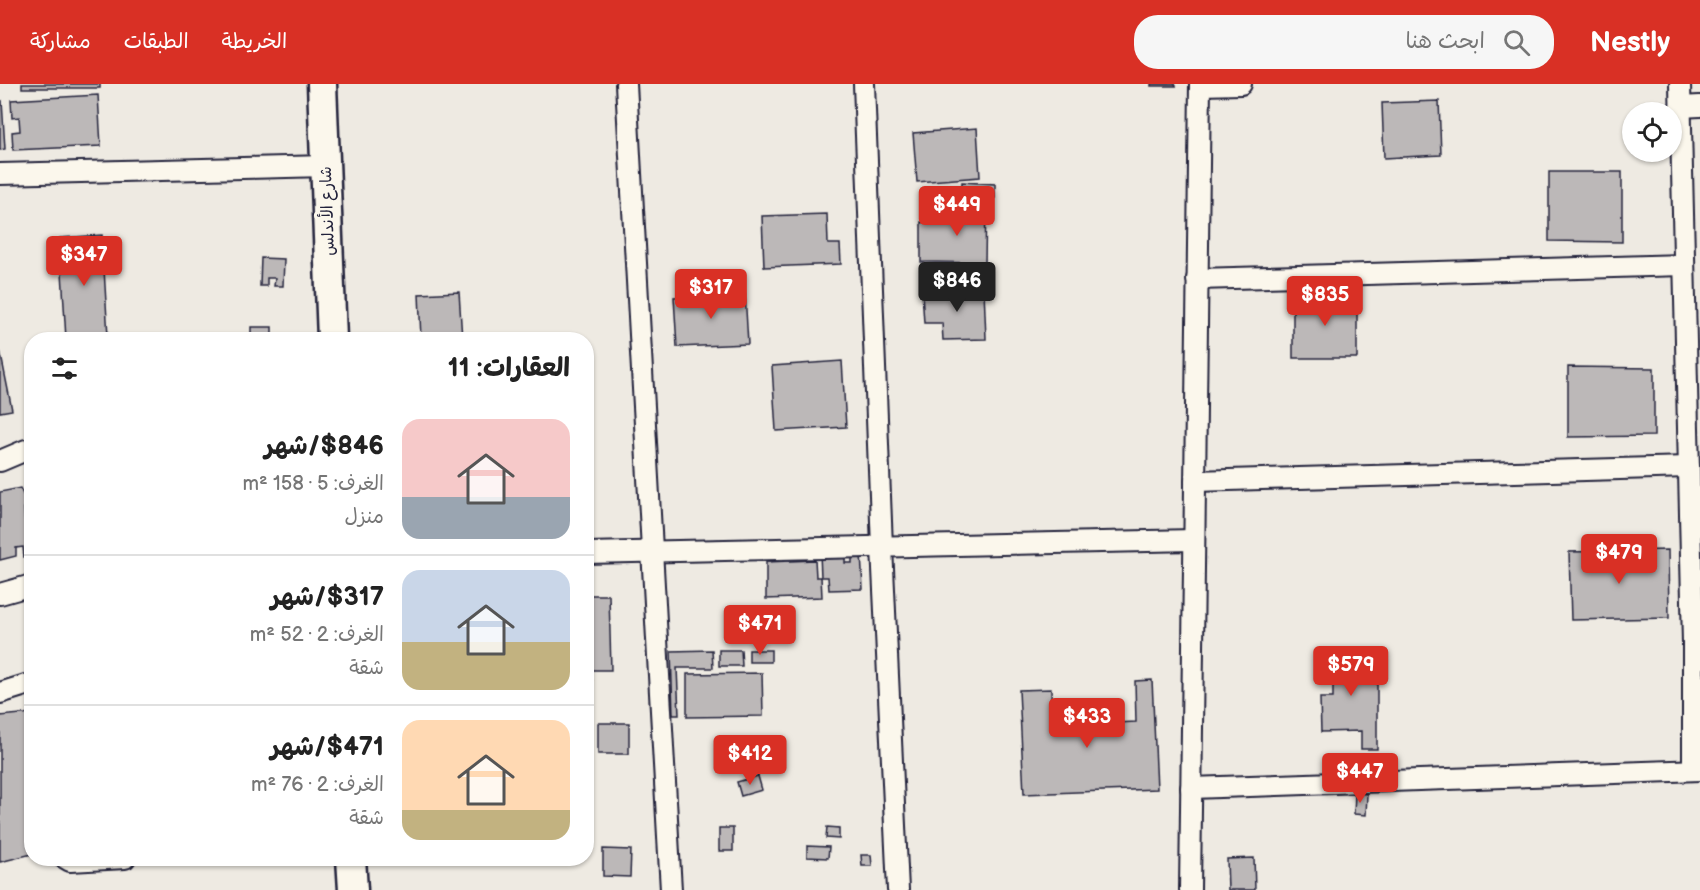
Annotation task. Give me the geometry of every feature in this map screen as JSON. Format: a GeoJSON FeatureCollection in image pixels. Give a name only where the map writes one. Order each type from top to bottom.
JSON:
{"type":"FeatureCollection","features":[{"type":"Feature","properties":{"kind":"main road","name":"شارع الأندلس"},"geometry":{"type":"LineString","coordinates":[[322,84],[332,332]]}},
{"type":"Feature","properties":{"kind":"main road"},"geometry":{"type":"LineString","coordinates":[[351,866],[352,890]]}},
{"type":"Feature","properties":{"kind":"street"},"geometry":{"type":"LineString","coordinates":[[626,84],[671,890]]}},
{"type":"Feature","properties":{"kind":"street"},"geometry":{"type":"LineString","coordinates":[[864,84],[898,890]]}},
{"type":"Feature","properties":{"kind":"street"},"geometry":{"type":"LineString","coordinates":[[1190,890],[1200,85],[1241,84]]}},
{"type":"Feature","properties":{"kind":"street"},"geometry":{"type":"LineString","coordinates":[[1191,788],[1696,770],[1695,548],[1689,467],[1692,304],[1684,265],[1690,107],[1680,84]]}},
{"type":"Feature","properties":{"kind":"street"},"geometry":{"type":"LineString","coordinates":[[0,174],[326,166]]}},
{"type":"Feature","properties":{"kind":"street"},"geometry":{"type":"LineString","coordinates":[[1197,279],[1684,265]]}},
{"type":"Feature","properties":{"kind":"street"},"geometry":{"type":"LineString","coordinates":[[0,461],[24,451]]}},
{"type":"Feature","properties":{"kind":"street"},"geometry":{"type":"LineString","coordinates":[[1195,481],[1689,467]]}},
{"type":"Feature","properties":{"kind":"street"},"geometry":{"type":"LineString","coordinates":[[594,553],[1194,540]]}},
{"type":"Feature","properties":{"kind":"street"},"geometry":{"type":"LineString","coordinates":[[0,594],[24,587]]}},
{"type":"Feature","properties":{"kind":"street"},"geometry":{"type":"LineString","coordinates":[[0,693],[24,686]]}},
{"type":"Feature","properties":{"kind":"building"},"geometry":{"type":"Polygon","coordinates":[[[22,84],[100,84],[100,88],[22,88],[22,84]]]}},
{"type":"Feature","properties":{"kind":"building"},"geometry":{"type":"Polygon","coordinates":[[[1151,84],[1175,84],[1176,86],[1151,86],[1151,84]]]}},
{"type":"Feature","properties":{"kind":"building"},"geometry":{"type":"Polygon","coordinates":[[[98,95],[101,146],[13,150],[12,132],[20,131],[19,117],[12,118],[11,100],[98,95]]]}},
{"type":"Feature","properties":{"kind":"building"},"geometry":{"type":"Polygon","coordinates":[[[2,101],[5,149],[0,150],[0,102],[2,101]]]}},
{"type":"Feature","properties":{"kind":"building"},"geometry":{"type":"Polygon","coordinates":[[[1439,101],[1441,155],[1384,158],[1382,103],[1439,101]]]}},
{"type":"Feature","properties":{"kind":"building"},"geometry":{"type":"Polygon","coordinates":[[[977,128],[980,177],[917,182],[913,133],[977,128]]]}},
{"type":"Feature","properties":{"kind":"building"},"geometry":{"type":"Polygon","coordinates":[[[1549,172],[1622,172],[1622,242],[1549,241],[1549,172]]]}},
{"type":"Feature","properties":{"kind":"building"},"geometry":{"type":"Polygon","coordinates":[[[962,182],[995,184],[995,198],[962,197],[962,182]]]}},
{"type":"Feature","properties":{"kind":"building"},"geometry":{"type":"Polygon","coordinates":[[[959,201],[986,201],[985,263],[921,262],[921,222],[958,223],[959,201]]]}},
{"type":"Feature","properties":{"kind":"building"},"geometry":{"type":"Polygon","coordinates":[[[827,214],[828,244],[840,244],[841,264],[764,267],[762,216],[827,214]]]}},
{"type":"Feature","properties":{"kind":"building"},"geometry":{"type":"Polygon","coordinates":[[[102,235],[108,332],[66,332],[60,238],[102,235]]]}},
{"type":"Feature","properties":{"kind":"building"},"geometry":{"type":"Polygon","coordinates":[[[261,258],[284,259],[283,286],[274,286],[275,278],[267,278],[267,286],[260,286],[261,258]]]}},
{"type":"Feature","properties":{"kind":"building"},"geometry":{"type":"Polygon","coordinates":[[[984,290],[986,339],[943,340],[942,323],[924,323],[922,292],[984,290]]]}},
{"type":"Feature","properties":{"kind":"building"},"geometry":{"type":"Polygon","coordinates":[[[459,292],[462,332],[421,332],[419,294],[459,292]]]}},
{"type":"Feature","properties":{"kind":"building"},"geometry":{"type":"Polygon","coordinates":[[[745,293],[748,344],[677,347],[674,297],[745,293]]]}},
{"type":"Feature","properties":{"kind":"building"},"geometry":{"type":"Polygon","coordinates":[[[1293,296],[1357,296],[1357,358],[1293,358],[1293,296]]]}},
{"type":"Feature","properties":{"kind":"building"},"geometry":{"type":"Polygon","coordinates":[[[251,327],[272,327],[272,332],[251,332],[251,327]]]}},
{"type":"Feature","properties":{"kind":"building"},"geometry":{"type":"Polygon","coordinates":[[[0,350],[12,410],[0,412],[0,350]]]}},
{"type":"Feature","properties":{"kind":"building"},"geometry":{"type":"Polygon","coordinates":[[[842,361],[846,427],[776,431],[772,366],[842,361]]]}},
{"type":"Feature","properties":{"kind":"building"},"geometry":{"type":"Polygon","coordinates":[[[1568,367],[1654,368],[1654,436],[1568,437],[1568,367]]]}},
{"type":"Feature","properties":{"kind":"building"},"geometry":{"type":"Polygon","coordinates":[[[20,488],[24,496],[24,557],[23,547],[16,548],[16,556],[0,560],[0,492],[20,488]]]}},
{"type":"Feature","properties":{"kind":"building"},"geometry":{"type":"Polygon","coordinates":[[[1668,550],[1669,618],[1571,620],[1569,552],[1668,550]]]}},
{"type":"Feature","properties":{"kind":"building"},"geometry":{"type":"Polygon","coordinates":[[[845,551],[845,563],[852,563],[852,554],[861,554],[863,589],[829,590],[828,577],[821,577],[820,552],[845,551]]]}},
{"type":"Feature","properties":{"kind":"building"},"geometry":{"type":"Polygon","coordinates":[[[815,560],[816,577],[821,577],[822,597],[766,599],[766,562],[815,560]]]}},
{"type":"Feature","properties":{"kind":"building"},"geometry":{"type":"Polygon","coordinates":[[[594,595],[609,595],[611,670],[594,670],[594,595]]]}},
{"type":"Feature","properties":{"kind":"building"},"geometry":{"type":"Polygon","coordinates":[[[712,650],[713,668],[677,668],[679,715],[673,715],[671,651],[712,650]]]}},
{"type":"Feature","properties":{"kind":"building"},"geometry":{"type":"Polygon","coordinates":[[[719,650],[741,650],[742,666],[719,666],[719,650]]]}},
{"type":"Feature","properties":{"kind":"building"},"geometry":{"type":"Polygon","coordinates":[[[749,650],[771,650],[771,662],[749,662],[749,650]]]}},
{"type":"Feature","properties":{"kind":"building"},"geometry":{"type":"Polygon","coordinates":[[[1377,655],[1377,749],[1361,749],[1361,731],[1321,732],[1320,698],[1333,698],[1333,683],[1321,683],[1321,656],[1377,655]]]}},
{"type":"Feature","properties":{"kind":"building"},"geometry":{"type":"Polygon","coordinates":[[[762,673],[763,716],[687,717],[687,674],[762,673]]]}},
{"type":"Feature","properties":{"kind":"building"},"geometry":{"type":"Polygon","coordinates":[[[1152,680],[1157,789],[1024,794],[1019,690],[1051,689],[1052,726],[1136,722],[1135,681],[1152,680]]]}},
{"type":"Feature","properties":{"kind":"building"},"geometry":{"type":"Polygon","coordinates":[[[24,714],[24,856],[0,862],[0,716],[24,714]]]}},
{"type":"Feature","properties":{"kind":"building"},"geometry":{"type":"Polygon","coordinates":[[[598,723],[629,723],[629,754],[598,754],[598,723]]]}},
{"type":"Feature","properties":{"kind":"building"},"geometry":{"type":"Polygon","coordinates":[[[758,776],[762,790],[741,796],[737,782],[758,776]]]}},
{"type":"Feature","properties":{"kind":"building"},"geometry":{"type":"Polygon","coordinates":[[[1355,793],[1367,794],[1366,815],[1354,814],[1355,793]]]}},
{"type":"Feature","properties":{"kind":"building"},"geometry":{"type":"Polygon","coordinates":[[[827,827],[839,828],[839,839],[826,838],[827,827]]]}},
{"type":"Feature","properties":{"kind":"building"},"geometry":{"type":"Polygon","coordinates":[[[719,828],[733,828],[733,851],[719,851],[719,828]]]}},
{"type":"Feature","properties":{"kind":"building"},"geometry":{"type":"Polygon","coordinates":[[[807,846],[829,847],[828,858],[807,857],[807,846]]]}},
{"type":"Feature","properties":{"kind":"building"},"geometry":{"type":"Polygon","coordinates":[[[603,849],[631,850],[630,877],[603,876],[603,849]]]}},
{"type":"Feature","properties":{"kind":"building"},"geometry":{"type":"Polygon","coordinates":[[[861,855],[871,855],[872,866],[862,866],[861,855]]]}},
{"type":"Feature","properties":{"kind":"building"},"geometry":{"type":"Polygon","coordinates":[[[1254,858],[1255,890],[1228,890],[1227,859],[1254,858]]]}}]}
